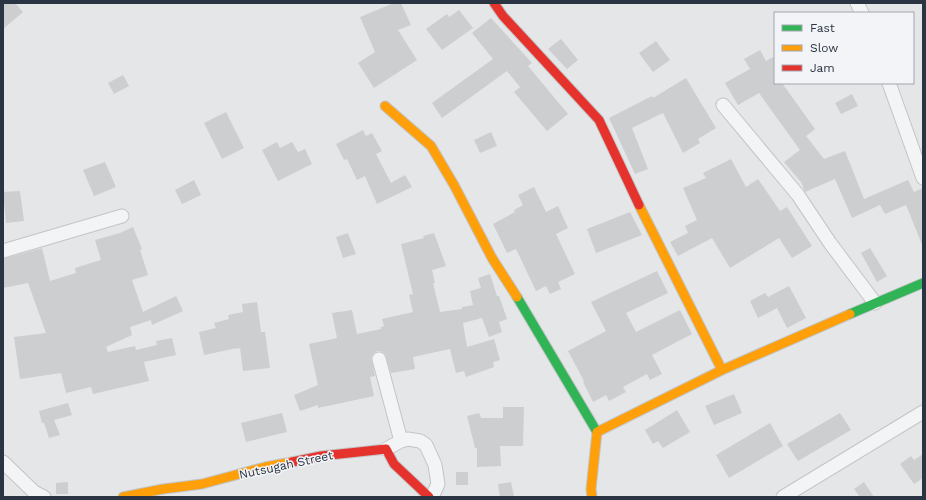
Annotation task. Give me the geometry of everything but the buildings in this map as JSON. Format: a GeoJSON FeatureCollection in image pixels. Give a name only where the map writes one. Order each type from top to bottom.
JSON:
{"type":"FeatureCollection","features":[{"type":"Feature","properties":{"kind":"street"},"geometry":{"type":"LineString","coordinates":[[494,3],[503,16],[598,120],[632,192],[722,370]]}},
{"type":"Feature","properties":{"kind":"street"},"geometry":{"type":"LineString","coordinates":[[857,3],[862,12]]}},
{"type":"Feature","properties":{"kind":"street"},"geometry":{"type":"LineString","coordinates":[[889,84],[923,178]]}},
{"type":"Feature","properties":{"kind":"street"},"geometry":{"type":"LineString","coordinates":[[386,106],[431,146],[454,185],[492,258],[529,316],[597,432],[591,489],[592,497]]}},
{"type":"Feature","properties":{"kind":"street"},"geometry":{"type":"LineString","coordinates":[[723,106],[798,195],[830,243],[875,303]]}},
{"type":"Feature","properties":{"kind":"street"},"geometry":{"type":"LineString","coordinates":[[3,251],[122,216]]}},
{"type":"Feature","properties":{"kind":"street"},"geometry":{"type":"LineString","coordinates":[[597,432],[722,370],[923,283]]}},
{"type":"Feature","properties":{"kind":"street"},"geometry":{"type":"LineString","coordinates":[[379,359],[401,441]]}},
{"type":"Feature","properties":{"kind":"street"},"geometry":{"type":"LineString","coordinates":[[783,497],[923,412]]}},
{"type":"Feature","properties":{"kind":"street"},"geometry":{"type":"LineString","coordinates":[[429,497],[415,486],[394,464],[386,449],[408,438],[420,441],[426,445],[435,465],[438,484],[432,497]]}},
{"type":"Feature","properties":{"kind":"street","name":"Nutsugah Street"},"geometry":{"type":"LineString","coordinates":[[123,497],[163,489],[202,484],[265,467],[321,456],[386,449]]}},
{"type":"Feature","properties":{"kind":"street"},"geometry":{"type":"LineString","coordinates":[[3,462],[34,492],[44,497]]}},
{"type":"Feature","properties":{"kind":"traffic: fast"},"geometry":{"type":"LineString","coordinates":[[850,314],[923,283]]}},
{"type":"Feature","properties":{"kind":"traffic: fast"},"geometry":{"type":"LineString","coordinates":[[517,297],[597,432]]}},
{"type":"Feature","properties":{"kind":"traffic: slow"},"geometry":{"type":"LineString","coordinates":[[385,106],[431,146],[454,185],[492,258],[517,297]]}},
{"type":"Feature","properties":{"kind":"traffic: slow"},"geometry":{"type":"LineString","coordinates":[[639,205],[722,370]]}},
{"type":"Feature","properties":{"kind":"traffic: slow"},"geometry":{"type":"LineString","coordinates":[[592,497],[591,489],[597,432],[722,370],[850,314]]}},
{"type":"Feature","properties":{"kind":"traffic: slow"},"geometry":{"type":"LineString","coordinates":[[123,497],[163,489],[202,484],[265,467],[292,462]]}},
{"type":"Feature","properties":{"kind":"traffic: jam"},"geometry":{"type":"LineString","coordinates":[[494,3],[503,16],[599,120],[639,205]]}},
{"type":"Feature","properties":{"kind":"traffic: jam"},"geometry":{"type":"LineString","coordinates":[[292,462],[321,456],[386,449],[394,464],[429,497]]}}]}
